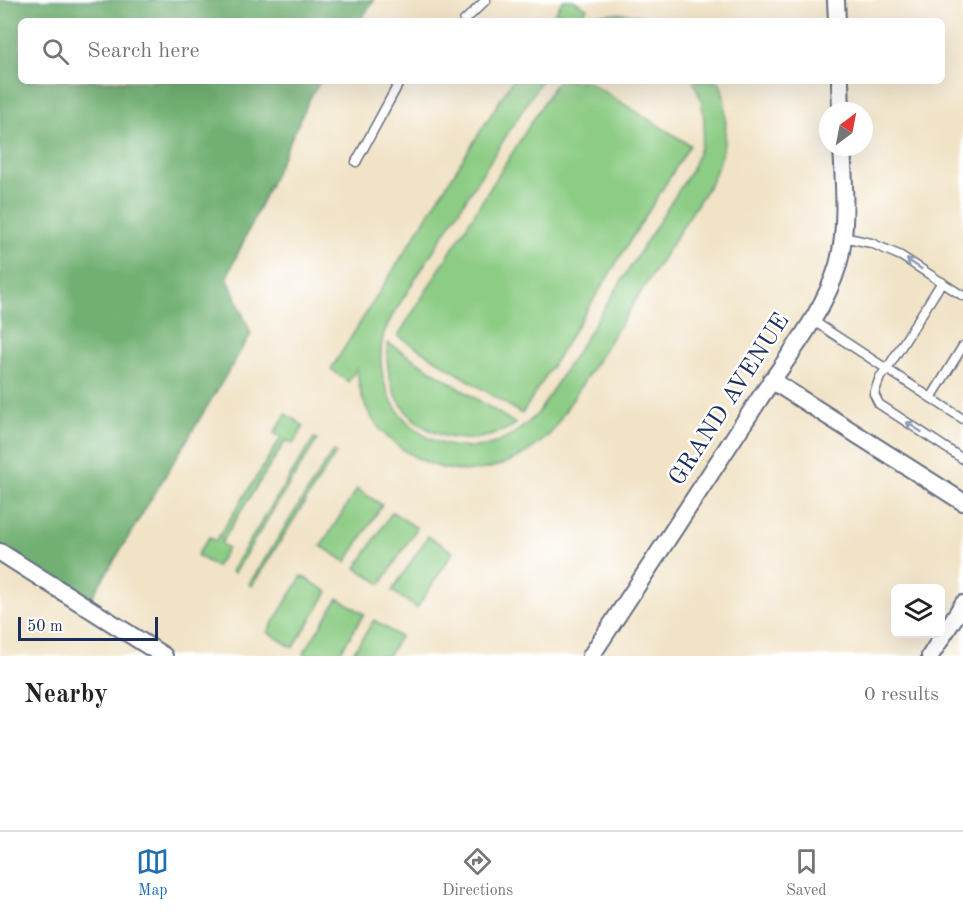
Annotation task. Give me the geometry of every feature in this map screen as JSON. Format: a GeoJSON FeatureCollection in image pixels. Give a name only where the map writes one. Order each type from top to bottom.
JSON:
{"type":"FeatureCollection","features":[{"type":"Feature","properties":{"kind":"street"},"geometry":{"type":"LineString","coordinates":[[836,0],[837,18]]}},
{"type":"Feature","properties":{"kind":"street"},"geometry":{"type":"LineString","coordinates":[[840,84],[841,102]]}},
{"type":"Feature","properties":{"kind":"street","name":"GRAND AVENUE"},"geometry":{"type":"LineString","coordinates":[[591,656],[812,320],[826,295],[838,265],[843,237],[842,156]]}},
{"type":"Feature","properties":{"kind":"street"},"geometry":{"type":"LineString","coordinates":[[771,380],[963,502]]}},
{"type":"Feature","properties":{"kind":"street"},"geometry":{"type":"LineString","coordinates":[[0,552],[164,656]]}},
{"type":"Feature","properties":{"kind":"street"},"geometry":{"type":"LineString","coordinates":[[930,656],[963,604]]}},
{"type":"Feature","properties":{"kind":"lane"},"geometry":{"type":"LineString","coordinates":[[467,18],[486,0]]}},
{"type":"Feature","properties":{"kind":"lane"},"geometry":{"type":"LineString","coordinates":[[356,162],[398,84]]}},
{"type":"Feature","properties":{"kind":"lane"},"geometry":{"type":"LineString","coordinates":[[843,237],[871,243],[901,256],[963,296]]}},
{"type":"Feature","properties":{"kind":"lane"},"geometry":{"type":"LineString","coordinates":[[942,282],[880,377],[874,394],[879,404],[963,459]]}},
{"type":"Feature","properties":{"kind":"lane"},"geometry":{"type":"LineString","coordinates":[[812,320],[963,418]]}},
{"type":"Feature","properties":{"kind":"lane"},"geometry":{"type":"LineString","coordinates":[[931,398],[963,346]]}},
{"type":"Feature","properties":{"kind":"green space"},"geometry":{"type":"Polygon","coordinates":[[[0,0],[374,0],[362,18],[18,18],[18,84],[319,84],[311,96],[227,277],[251,334],[86,607],[0,552],[0,0]]]}},
{"type":"Feature","properties":{"kind":"green space"},"geometry":{"type":"Polygon","coordinates":[[[563,0],[573,0],[587,8],[582,17],[620,13],[649,18],[552,18],[563,0]]]}},
{"type":"Feature","properties":{"kind":"green space"},"geometry":{"type":"Polygon","coordinates":[[[510,84],[539,84],[388,323],[384,333],[381,356],[383,378],[391,399],[403,417],[419,432],[438,442],[460,447],[484,446],[513,434],[538,413],[691,171],[700,148],[704,126],[702,104],[694,84],[720,84],[725,106],[726,129],[724,147],[710,184],[551,433],[535,447],[509,462],[478,470],[462,471],[429,463],[399,447],[375,423],[360,389],[357,368],[348,382],[331,369],[510,84]]]}},
{"type":"Feature","properties":{"kind":"green space"},"geometry":{"type":"Polygon","coordinates":[[[555,84],[592,84],[690,145],[522,414],[398,336],[555,84]]]}},
{"type":"Feature","properties":{"kind":"green space"},"geometry":{"type":"Polygon","coordinates":[[[388,343],[516,424],[491,435],[467,439],[445,436],[424,427],[407,413],[395,393],[388,370],[388,343]]]}},
{"type":"Feature","properties":{"kind":"green space"},"geometry":{"type":"Polygon","coordinates":[[[286,414],[304,426],[293,444],[286,440],[221,543],[228,548],[216,567],[197,555],[209,537],[216,541],[281,438],[274,433],[286,414]]]}},
{"type":"Feature","properties":{"kind":"green space"},"geometry":{"type":"Polygon","coordinates":[[[314,438],[317,440],[234,573],[231,571],[314,438]]]}},
{"type":"Feature","properties":{"kind":"green space"},"geometry":{"type":"Polygon","coordinates":[[[333,451],[336,453],[252,586],[249,584],[333,451]]]}},
{"type":"Feature","properties":{"kind":"green space"},"geometry":{"type":"Polygon","coordinates":[[[357,489],[382,505],[346,562],[321,546],[357,489]]]}},
{"type":"Feature","properties":{"kind":"green space"},"geometry":{"type":"Polygon","coordinates":[[[392,512],[417,528],[381,584],[356,568],[392,512]]]}},
{"type":"Feature","properties":{"kind":"green space"},"geometry":{"type":"Polygon","coordinates":[[[428,536],[453,552],[417,608],[392,591],[428,536]]]}},
{"type":"Feature","properties":{"kind":"green space"},"geometry":{"type":"Polygon","coordinates":[[[302,576],[328,592],[293,648],[267,632],[302,576]]]}},
{"type":"Feature","properties":{"kind":"green space"},"geometry":{"type":"Polygon","coordinates":[[[338,598],[364,614],[338,656],[306,656],[303,654],[338,598]]]}},
{"type":"Feature","properties":{"kind":"green space"},"geometry":{"type":"Polygon","coordinates":[[[374,620],[400,637],[388,656],[351,656],[374,620]]]}}]}
